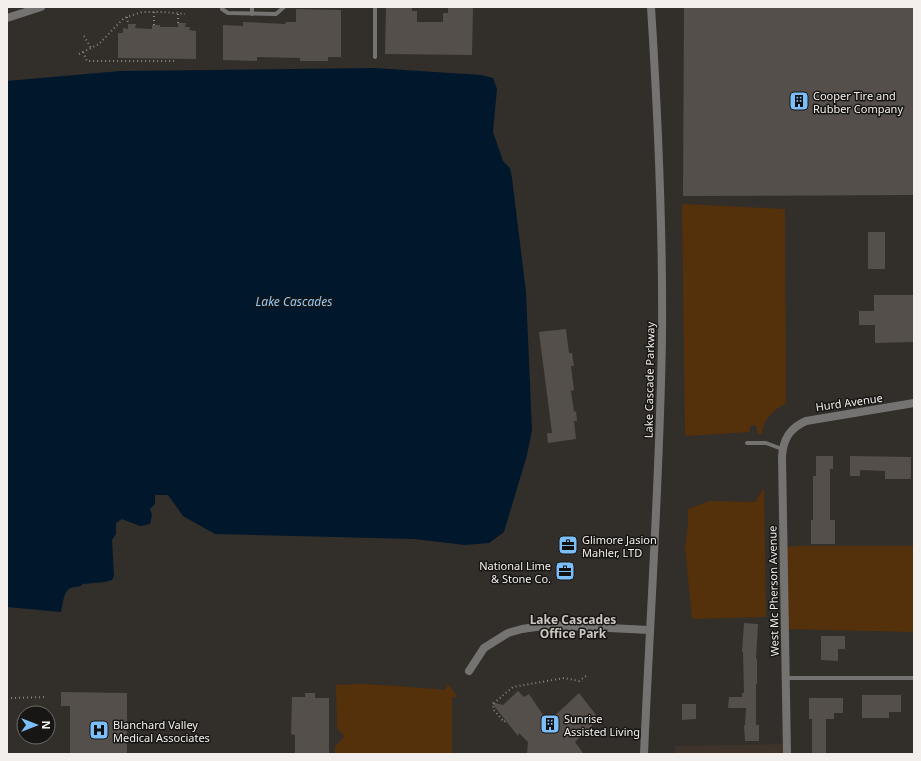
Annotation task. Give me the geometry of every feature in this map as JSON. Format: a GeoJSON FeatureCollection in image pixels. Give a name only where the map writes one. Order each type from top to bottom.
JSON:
{"type":"FeatureCollection","features":[{"type":"Feature","properties":{"kind":"street"},"geometry":{"type":"LineString","coordinates":[[7,18],[41,7]]}},
{"type":"Feature","properties":{"kind":"street","name":"Lake Cascade Parkway"},"geometry":{"type":"LineString","coordinates":[[644,754],[660,424],[662,336],[661,196],[652,7]]}},
{"type":"Feature","properties":{"kind":"street","name":"Hurd Avenue"},"geometry":{"type":"LineString","coordinates":[[791,430],[799,424],[813,419],[914,403]]}},
{"type":"Feature","properties":{"kind":"street","name":"West Mc Pherson Avenue"},"geometry":{"type":"LineString","coordinates":[[787,754],[782,449],[791,430]]}},
{"type":"Feature","properties":{"kind":"street"},"geometry":{"type":"LineString","coordinates":[[469,671],[484,648],[508,633],[522,629],[550,625],[649,630]]}},
{"type":"Feature","properties":{"kind":"lane"},"geometry":{"type":"LineString","coordinates":[[222,7],[222,9],[228,13],[252,14],[276,14],[284,7]]}},
{"type":"Feature","properties":{"kind":"lane"},"geometry":{"type":"LineString","coordinates":[[252,7],[252,14]]}},
{"type":"Feature","properties":{"kind":"lane"},"geometry":{"type":"LineString","coordinates":[[375,7],[375,57]]}},
{"type":"Feature","properties":{"kind":"lane"},"geometry":{"type":"LineString","coordinates":[[747,443],[766,443],[782,449]]}},
{"type":"Feature","properties":{"kind":"lane"},"geometry":{"type":"LineString","coordinates":[[786,678],[914,678]]}},
{"type":"Feature","properties":{"kind":"path"},"geometry":{"type":"LineString","coordinates":[[79,54],[99,44],[124,18],[142,12],[185,14]]}},
{"type":"Feature","properties":{"kind":"path"},"geometry":{"type":"LineString","coordinates":[[154,12],[154,25]]}},
{"type":"Feature","properties":{"kind":"path"},"geometry":{"type":"LineString","coordinates":[[178,13],[178,23]]}},
{"type":"Feature","properties":{"kind":"path"},"geometry":{"type":"LineString","coordinates":[[127,17],[128,24]]}},
{"type":"Feature","properties":{"kind":"path"},"geometry":{"type":"LineString","coordinates":[[84,36],[91,48]]}},
{"type":"Feature","properties":{"kind":"path"},"geometry":{"type":"LineString","coordinates":[[83,52],[87,61],[175,61],[175,59]]}},
{"type":"Feature","properties":{"kind":"path"},"geometry":{"type":"LineString","coordinates":[[505,721],[504,722],[493,709],[494,703],[513,687],[564,678],[579,681],[586,676]]}},
{"type":"Feature","properties":{"kind":"path"},"geometry":{"type":"LineString","coordinates":[[10,698],[45,697]]}},
{"type":"Feature","properties":{"kind":"shaded area"},"geometry":{"type":"Polygon","coordinates":[[[682,204],[785,209],[786,403],[770,416],[764,424],[762,434],[758,434],[756,425],[750,426],[750,432],[685,436],[682,204]]]}},
{"type":"Feature","properties":{"kind":"shaded area"},"geometry":{"type":"Polygon","coordinates":[[[764,488],[766,617],[692,619],[685,547],[688,526],[688,509],[709,501],[755,502],[764,488]]]}},
{"type":"Feature","properties":{"kind":"shaded area"},"geometry":{"type":"Polygon","coordinates":[[[914,546],[914,632],[785,629],[783,547],[914,546]]]}},
{"type":"Feature","properties":{"kind":"shaded area"},"geometry":{"type":"Polygon","coordinates":[[[362,684],[446,690],[446,686],[448,684],[457,696],[452,698],[452,754],[335,754],[335,747],[344,736],[337,728],[336,685],[362,684]]]}},
{"type":"Feature","properties":{"kind":"shaded area"},"geometry":{"type":"Polygon","coordinates":[[[787,744],[787,754],[675,754],[675,746],[787,744]]]}},
{"type":"Feature","properties":{"kind":"water","name":"Lake Cascades"},"geometry":{"type":"Polygon","coordinates":[[[374,68],[481,75],[493,78],[497,89],[493,132],[503,161],[510,168],[512,178],[526,292],[532,430],[527,455],[504,532],[489,543],[465,545],[414,539],[215,534],[183,516],[168,495],[155,495],[155,504],[150,509],[152,515],[150,524],[140,526],[122,519],[116,523],[116,534],[112,540],[114,576],[112,580],[83,584],[68,590],[64,598],[61,612],[7,607],[7,81],[120,71],[374,68]]]}},
{"type":"Feature","properties":{"kind":"building"},"geometry":{"type":"Polygon","coordinates":[[[386,7],[412,7],[412,11],[417,11],[417,22],[443,22],[443,13],[448,13],[448,7],[473,7],[472,55],[385,54],[386,7]]]}},
{"type":"Feature","properties":{"kind":"building","name":"Cooper Tire and Rubber Company"},"geometry":{"type":"Polygon","coordinates":[[[684,7],[914,7],[914,195],[683,196],[684,7]]]}},
{"type":"Feature","properties":{"kind":"building"},"geometry":{"type":"Polygon","coordinates":[[[296,9],[341,10],[341,57],[328,57],[328,61],[300,61],[300,58],[257,57],[257,61],[223,60],[223,25],[243,26],[243,22],[285,24],[286,22],[296,22],[296,9]]]}},
{"type":"Feature","properties":{"kind":"building"},"geometry":{"type":"Polygon","coordinates":[[[178,23],[186,23],[185,27],[190,27],[189,30],[196,31],[196,59],[118,58],[118,33],[123,33],[123,28],[128,29],[128,24],[136,24],[135,28],[152,29],[152,25],[160,25],[160,27],[178,27],[178,23]]]}},
{"type":"Feature","properties":{"kind":"building"},"geometry":{"type":"Polygon","coordinates":[[[868,232],[885,232],[885,269],[868,269],[868,232]]]}},
{"type":"Feature","properties":{"kind":"building"},"geometry":{"type":"Polygon","coordinates":[[[874,295],[914,295],[914,342],[875,343],[875,325],[859,325],[859,311],[874,311],[874,295]]]}},
{"type":"Feature","properties":{"kind":"building"},"geometry":{"type":"Polygon","coordinates":[[[566,329],[569,353],[572,353],[574,366],[571,366],[574,390],[571,391],[574,412],[576,411],[577,421],[574,421],[576,439],[548,443],[547,433],[552,433],[539,332],[566,329]]]}},
{"type":"Feature","properties":{"kind":"building"},"geometry":{"type":"Polygon","coordinates":[[[816,456],[833,456],[833,469],[830,469],[830,520],[835,520],[835,544],[811,544],[811,520],[813,520],[813,476],[816,476],[816,456]]]}},
{"type":"Feature","properties":{"kind":"building"},"geometry":{"type":"Polygon","coordinates":[[[850,456],[911,457],[911,479],[885,479],[885,471],[860,470],[860,476],[850,476],[850,456]]]}},
{"type":"Feature","properties":{"kind":"building"},"geometry":{"type":"Polygon","coordinates":[[[744,623],[758,624],[756,659],[756,725],[759,725],[759,741],[745,741],[744,725],[746,708],[728,708],[729,697],[742,697],[742,693],[744,693],[742,652],[744,623]]]}},
{"type":"Feature","properties":{"kind":"building"},"geometry":{"type":"Polygon","coordinates":[[[821,636],[845,636],[845,649],[838,649],[838,661],[821,660],[821,636]]]}},
{"type":"Feature","properties":{"kind":"building","name":"Sunrise Assisted Living"},"geometry":{"type":"Polygon","coordinates":[[[518,691],[524,697],[529,694],[548,722],[579,693],[596,715],[589,721],[593,725],[575,742],[584,754],[527,754],[528,742],[519,733],[518,736],[491,702],[503,705],[518,691]]]}},
{"type":"Feature","properties":{"kind":"building","name":"Blanchard Valley Medical Associates"},"geometry":{"type":"Polygon","coordinates":[[[61,692],[127,693],[127,754],[70,754],[70,706],[61,706],[61,692]]]}},
{"type":"Feature","properties":{"kind":"building"},"geometry":{"type":"Polygon","coordinates":[[[305,693],[315,693],[315,698],[329,698],[329,754],[295,754],[295,735],[291,734],[292,697],[305,697],[305,693]]]}},
{"type":"Feature","properties":{"kind":"building"},"geometry":{"type":"Polygon","coordinates":[[[862,695],[901,695],[901,712],[889,712],[889,718],[862,718],[862,695]]]}},
{"type":"Feature","properties":{"kind":"building"},"geometry":{"type":"Polygon","coordinates":[[[809,698],[843,698],[843,713],[834,713],[834,719],[826,719],[826,754],[812,754],[812,719],[809,719],[809,698]]]}},
{"type":"Feature","properties":{"kind":"building"},"geometry":{"type":"Polygon","coordinates":[[[682,704],[696,704],[696,719],[682,720],[682,704]]]}},
{"type":"Feature","properties":{"kind":"place","name":"Cooper Tire and Rubber Company"},"geometry":{"type":"Point","coordinates":[799,101]}},
{"type":"Feature","properties":{"kind":"place","name":"Glimore Jasion Mahler, LTD"},"geometry":{"type":"Point","coordinates":[568,545]}},
{"type":"Feature","properties":{"kind":"place","name":"National Lime & Stone Co."},"geometry":{"type":"Point","coordinates":[565,571]}},
{"type":"Feature","properties":{"kind":"place","name":"Sunrise Assisted Living"},"geometry":{"type":"Point","coordinates":[550,724]}},
{"type":"Feature","properties":{"kind":"place","name":"Blanchard Valley Medical Associates"},"geometry":{"type":"Point","coordinates":[99,730]}},
{"type":"Feature","properties":{"kind":"district","name":"Lake Cascades Office Park"},"geometry":{"type":"Point","coordinates":[573,626]}}]}
